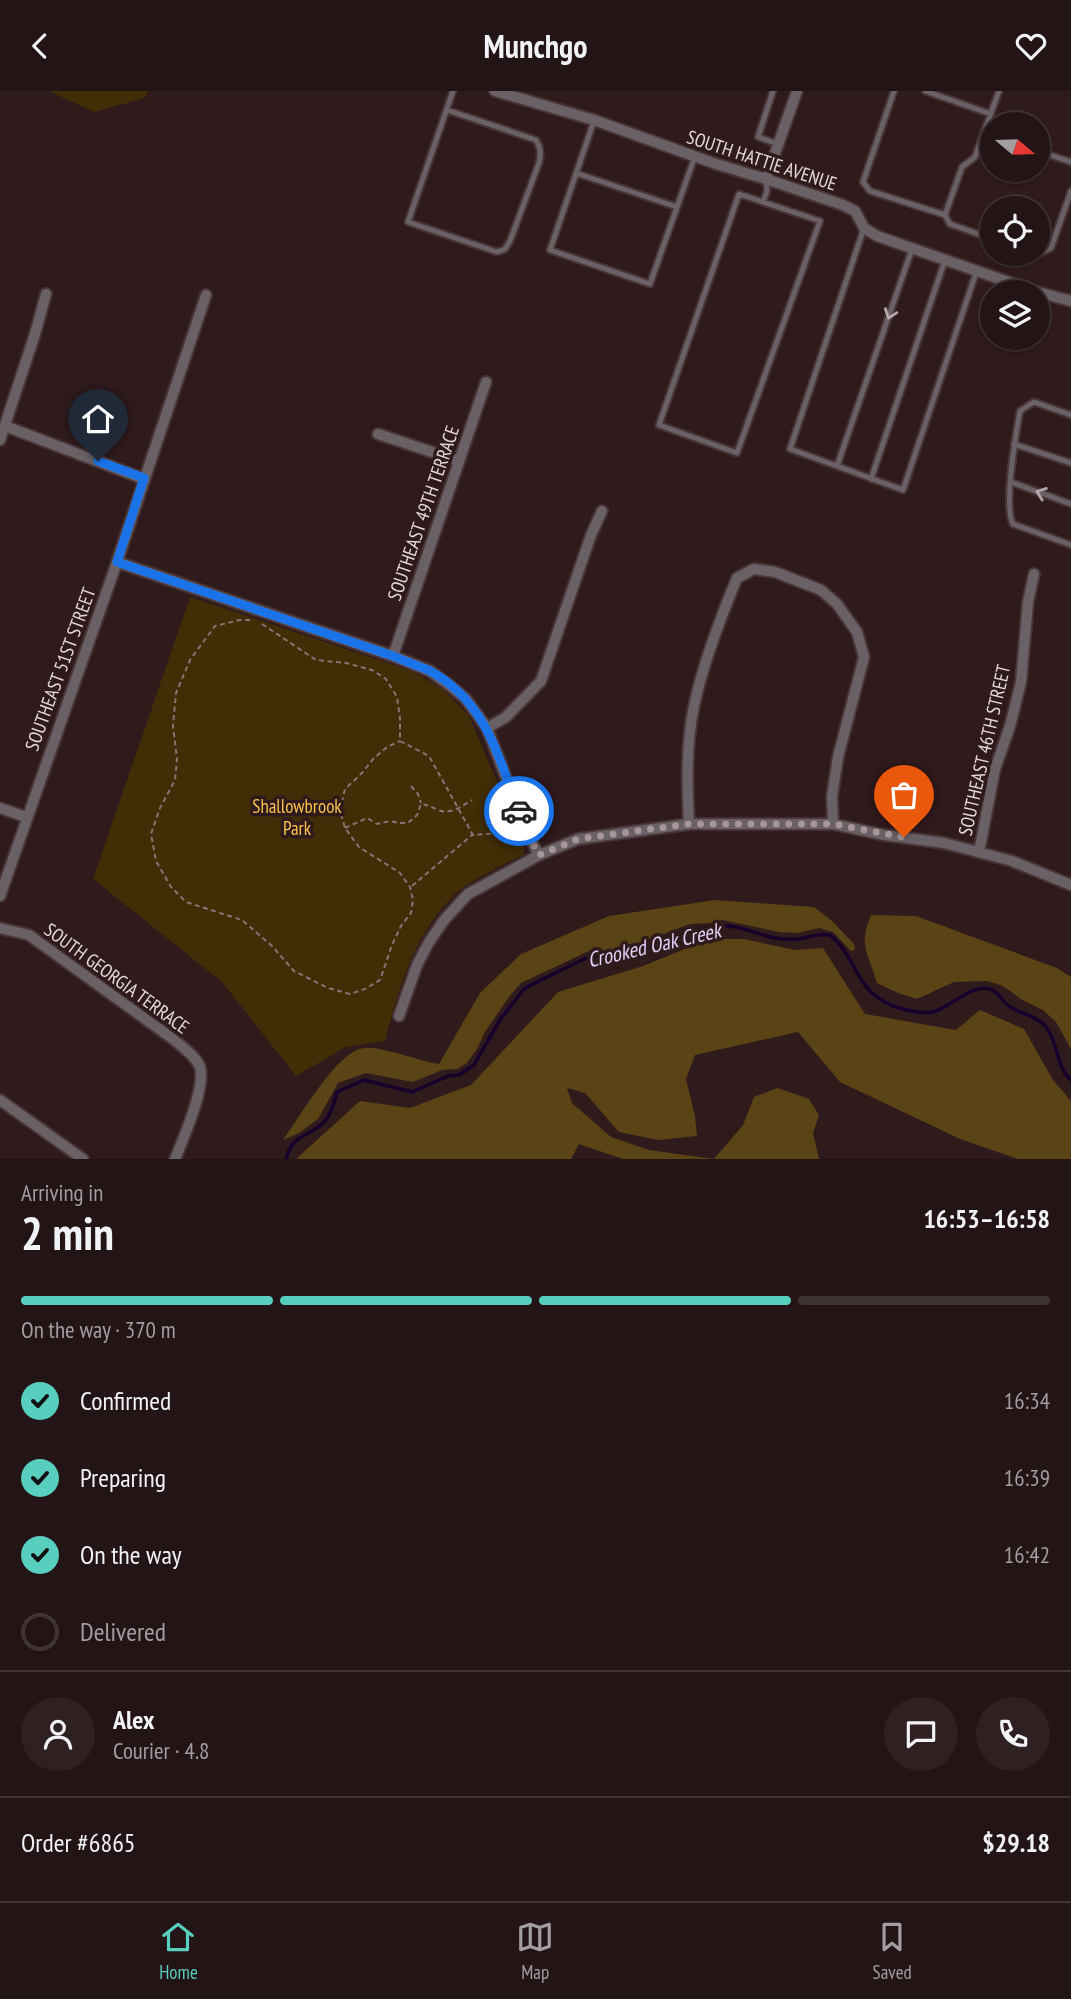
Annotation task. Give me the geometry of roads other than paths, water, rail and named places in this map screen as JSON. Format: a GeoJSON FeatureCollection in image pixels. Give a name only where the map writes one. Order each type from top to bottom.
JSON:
{"type":"FeatureCollection","features":[{"type":"Feature","properties":{"kind":"street","name":"SOUTH HATTIE AVENUE"},"geometry":{"type":"LineString","coordinates":[[495,91],[594,120],[855,211],[864,228],[877,236],[1071,301]]}},
{"type":"Feature","properties":{"kind":"street"},"geometry":{"type":"LineString","coordinates":[[766,179],[797,91]]}},
{"type":"Feature","properties":{"kind":"street"},"geometry":{"type":"LineString","coordinates":[[0,440],[46,294]]}},
{"type":"Feature","properties":{"kind":"street","name":"SOUTHEAST 51ST STREET"},"geometry":{"type":"LineString","coordinates":[[0,896],[117,562],[206,295]]}},
{"type":"Feature","properties":{"kind":"street","name":"SOUTHEAST 49TH TERRACE"},"geometry":{"type":"LineString","coordinates":[[393,656],[486,382]]}},
{"type":"Feature","properties":{"kind":"street"},"geometry":{"type":"LineString","coordinates":[[5,426],[144,478]]}},
{"type":"Feature","properties":{"kind":"street"},"geometry":{"type":"LineString","coordinates":[[378,434],[458,461]]}},
{"type":"Feature","properties":{"kind":"street"},"geometry":{"type":"LineString","coordinates":[[487,728],[506,717],[541,681],[602,511]]}},
{"type":"Feature","properties":{"kind":"street"},"geometry":{"type":"LineString","coordinates":[[117,562],[430,671],[466,699],[487,728],[525,827],[539,855]]}},
{"type":"Feature","properties":{"kind":"street"},"geometry":{"type":"LineString","coordinates":[[688,824],[689,741],[694,707],[705,666],[737,578],[754,569],[775,572],[821,590],[837,604],[857,632],[864,657],[838,757],[832,797],[833,824]]}},
{"type":"Feature","properties":{"kind":"street","name":"SOUTHEAST 46TH STREET"},"geometry":{"type":"LineString","coordinates":[[979,852],[995,769],[1021,683],[1028,602],[1034,574]]}},
{"type":"Feature","properties":{"kind":"street"},"geometry":{"type":"LineString","coordinates":[[0,808],[26,817]]}},
{"type":"Feature","properties":{"kind":"street"},"geometry":{"type":"LineString","coordinates":[[399,1016],[417,965],[429,941],[468,894],[539,855],[578,839],[688,824],[833,824],[884,835],[944,843],[1013,861],[1071,885]]}},
{"type":"Feature","properties":{"kind":"street","name":"SOUTH GEORGIA TERRACE"},"geometry":{"type":"LineString","coordinates":[[0,928],[29,935],[40,942],[173,1039],[200,1067],[199,1088],[175,1159]]}},
{"type":"Feature","properties":{"kind":"street"},"geometry":{"type":"LineString","coordinates":[[0,1100],[83,1159]]}},
{"type":"Feature","properties":{"kind":"lane"},"geometry":{"type":"LineString","coordinates":[[447,110],[536,140],[539,146],[539,163],[505,249],[497,252],[408,222],[453,91]]}},
{"type":"Feature","properties":{"kind":"lane"},"geometry":{"type":"LineString","coordinates":[[773,91],[758,137],[778,144]]}},
{"type":"Feature","properties":{"kind":"lane"},"geometry":{"type":"LineString","coordinates":[[894,91],[863,182],[870,191],[944,215],[950,224],[980,235]]}},
{"type":"Feature","properties":{"kind":"lane"},"geometry":{"type":"LineString","coordinates":[[925,91],[985,112]]}},
{"type":"Feature","properties":{"kind":"lane"},"geometry":{"type":"LineString","coordinates":[[992,112],[999,91]]}},
{"type":"Feature","properties":{"kind":"lane"},"geometry":{"type":"LineString","coordinates":[[594,120],[550,250],[650,284],[695,156]]}},
{"type":"Feature","properties":{"kind":"lane"},"geometry":{"type":"LineString","coordinates":[[944,215],[962,167],[975,157],[980,144]]}},
{"type":"Feature","properties":{"kind":"lane"},"geometry":{"type":"LineString","coordinates":[[1050,155],[1071,162]]}},
{"type":"Feature","properties":{"kind":"lane"},"geometry":{"type":"LineString","coordinates":[[576,173],[677,208]]}},
{"type":"Feature","properties":{"kind":"lane"},"geometry":{"type":"LineString","coordinates":[[763,202],[767,191],[766,179]]}},
{"type":"Feature","properties":{"kind":"lane"},"geometry":{"type":"LineString","coordinates":[[1050,248],[1071,191]]}},
{"type":"Feature","properties":{"kind":"lane"},"geometry":{"type":"LineString","coordinates":[[739,194],[763,202],[820,221],[737,453],[659,425],[739,194]]}},
{"type":"Feature","properties":{"kind":"lane"},"geometry":{"type":"LineString","coordinates":[[864,228],[789,449],[904,490],[977,270]]}},
{"type":"Feature","properties":{"kind":"lane"},"geometry":{"type":"LineString","coordinates":[[837,466],[912,249]]}},
{"type":"Feature","properties":{"kind":"lane"},"geometry":{"type":"LineString","coordinates":[[872,479],[945,260]]}},
{"type":"Feature","properties":{"kind":"lane"},"geometry":{"type":"LineString","coordinates":[[1071,403],[1069,414],[1034,403],[1020,411],[1014,444],[1010,518],[1013,524],[1071,545]]}},
{"type":"Feature","properties":{"kind":"lane"},"geometry":{"type":"LineString","coordinates":[[1014,444],[1071,463]]}},
{"type":"Feature","properties":{"kind":"lane"},"geometry":{"type":"LineString","coordinates":[[1011,482],[1071,504]]}},
{"type":"Feature","properties":{"kind":"waterway","name":"Crooked Oak Creek"},"geometry":{"type":"LineString","coordinates":[[286,1159],[297,1140],[327,1119],[337,1092],[364,1080],[412,1092],[448,1076],[459,1075],[474,1065],[500,1020],[529,986],[584,959],[638,951],[709,927],[736,927],[783,939],[830,935],[846,953],[871,992],[880,1000],[909,1010],[936,1011],[972,991],[987,988],[994,991],[1009,1006],[1038,1020],[1046,1027],[1062,1068],[1071,1080]]}},
{"type":"Feature","properties":{"kind":"park label","name":"Shallowbrook Park"},"geometry":{"type":"Point","coordinates":[297,817]}}]}
